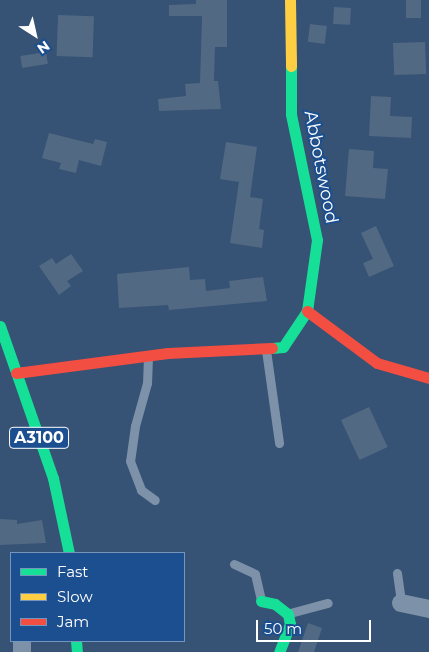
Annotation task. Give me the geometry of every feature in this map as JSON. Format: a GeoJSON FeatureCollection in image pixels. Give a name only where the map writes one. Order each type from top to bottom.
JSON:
{"type":"FeatureCollection","features":[{"type":"Feature","properties":{"kind":"street","name":"Abbotswood"},"geometry":{"type":"LineString","coordinates":[[16,373],[148,356],[283,346],[306,310],[317,240],[291,114],[290,0]]}},
{"type":"Feature","properties":{"kind":"street"},"geometry":{"type":"LineString","coordinates":[[306,310],[377,363],[429,378]]}},
{"type":"Feature","properties":{"kind":"street","name":"A3100"},"geometry":{"type":"LineString","coordinates":[[0,326],[55,485],[69,552]]}},
{"type":"Feature","properties":{"kind":"street"},"geometry":{"type":"LineString","coordinates":[[261,601],[275,604],[288,614],[290,624],[279,652]]}},
{"type":"Feature","properties":{"kind":"street"},"geometry":{"type":"LineString","coordinates":[[401,603],[429,609]]}},
{"type":"Feature","properties":{"kind":"lane"},"geometry":{"type":"LineString","coordinates":[[266,348],[279,443]]}},
{"type":"Feature","properties":{"kind":"lane"},"geometry":{"type":"LineString","coordinates":[[148,356],[147,383],[135,426],[130,461],[141,490],[155,500]]}},
{"type":"Feature","properties":{"kind":"lane"},"geometry":{"type":"LineString","coordinates":[[234,564],[255,574],[261,601]]}},
{"type":"Feature","properties":{"kind":"lane"},"geometry":{"type":"LineString","coordinates":[[398,573],[402,584],[401,603]]}},
{"type":"Feature","properties":{"kind":"lane"},"geometry":{"type":"LineString","coordinates":[[288,614],[328,603]]}},
{"type":"Feature","properties":{"kind":"building"},"geometry":{"type":"Polygon","coordinates":[[[196,0],[227,0],[227,47],[215,47],[214,81],[218,81],[221,109],[159,111],[158,99],[186,96],[185,84],[200,83],[202,16],[169,16],[169,5],[196,4],[196,0]]]}},
{"type":"Feature","properties":{"kind":"building"},"geometry":{"type":"Polygon","coordinates":[[[406,0],[421,0],[421,18],[406,18],[406,0]]]}},
{"type":"Feature","properties":{"kind":"building"},"geometry":{"type":"Polygon","coordinates":[[[334,7],[351,8],[350,25],[333,24],[334,7]]]}},
{"type":"Feature","properties":{"kind":"building"},"geometry":{"type":"Polygon","coordinates":[[[58,15],[94,16],[93,57],[57,56],[58,15]]]}},
{"type":"Feature","properties":{"kind":"building"},"geometry":{"type":"Polygon","coordinates":[[[310,24],[327,26],[325,44],[308,42],[310,24]]]}},
{"type":"Feature","properties":{"kind":"building"},"geometry":{"type":"Polygon","coordinates":[[[425,42],[426,74],[394,75],[393,43],[425,42]]]}},
{"type":"Feature","properties":{"kind":"building"},"geometry":{"type":"Polygon","coordinates":[[[46,52],[48,64],[22,68],[20,56],[46,52]]]}},
{"type":"Feature","properties":{"kind":"building"},"geometry":{"type":"Polygon","coordinates":[[[371,96],[391,97],[390,116],[412,117],[411,138],[369,136],[371,96]]]}},
{"type":"Feature","properties":{"kind":"building"},"geometry":{"type":"Polygon","coordinates":[[[49,133],[93,144],[95,139],[107,142],[101,166],[79,160],[76,173],[59,169],[61,163],[42,158],[49,133]]]}},
{"type":"Feature","properties":{"kind":"building"},"geometry":{"type":"Polygon","coordinates":[[[226,142],[257,147],[250,197],[263,199],[259,229],[264,230],[262,248],[230,243],[239,182],[220,179],[226,142]]]}},
{"type":"Feature","properties":{"kind":"building"},"geometry":{"type":"Polygon","coordinates":[[[349,149],[374,151],[373,168],[388,169],[385,199],[345,196],[349,149]]]}},
{"type":"Feature","properties":{"kind":"building"},"geometry":{"type":"Polygon","coordinates":[[[376,226],[394,266],[369,277],[363,263],[373,259],[361,233],[376,226]]]}},
{"type":"Feature","properties":{"kind":"building"},"geometry":{"type":"Polygon","coordinates":[[[71,254],[83,271],[67,281],[71,286],[59,295],[39,266],[52,258],[56,264],[71,254]]]}},
{"type":"Feature","properties":{"kind":"building"},"geometry":{"type":"Polygon","coordinates":[[[189,267],[190,280],[205,279],[206,291],[230,288],[229,281],[263,277],[267,301],[169,310],[168,305],[119,308],[117,274],[189,267]]]}},
{"type":"Feature","properties":{"kind":"building"},"geometry":{"type":"Polygon","coordinates":[[[369,407],[388,447],[359,460],[341,420],[369,407]]]}},
{"type":"Feature","properties":{"kind":"building"},"geometry":{"type":"Polygon","coordinates":[[[0,519],[17,520],[17,524],[42,520],[46,543],[0,545],[0,519]]]}},
{"type":"Feature","properties":{"kind":"building"},"geometry":{"type":"Polygon","coordinates":[[[308,623],[322,628],[314,652],[298,652],[308,623]]]}},
{"type":"Feature","properties":{"kind":"traffic: fast"},"geometry":{"type":"LineString","coordinates":[[272,348],[283,347],[307,311],[317,240],[291,114],[291,66]]}},
{"type":"Feature","properties":{"kind":"traffic: fast"},"geometry":{"type":"LineString","coordinates":[[0,326],[53,478],[69,552]]}},
{"type":"Feature","properties":{"kind":"traffic: fast"},"geometry":{"type":"LineString","coordinates":[[261,601],[275,604],[288,614],[290,624],[279,652]]}},
{"type":"Feature","properties":{"kind":"traffic: fast"},"geometry":{"type":"LineString","coordinates":[[76,642],[77,652]]}},
{"type":"Feature","properties":{"kind":"traffic: slow"},"geometry":{"type":"LineString","coordinates":[[290,0],[291,66]]}},
{"type":"Feature","properties":{"kind":"traffic: jam"},"geometry":{"type":"LineString","coordinates":[[307,311],[377,363],[429,378]]}},
{"type":"Feature","properties":{"kind":"traffic: jam"},"geometry":{"type":"LineString","coordinates":[[16,373],[168,353],[272,348]]}}]}
